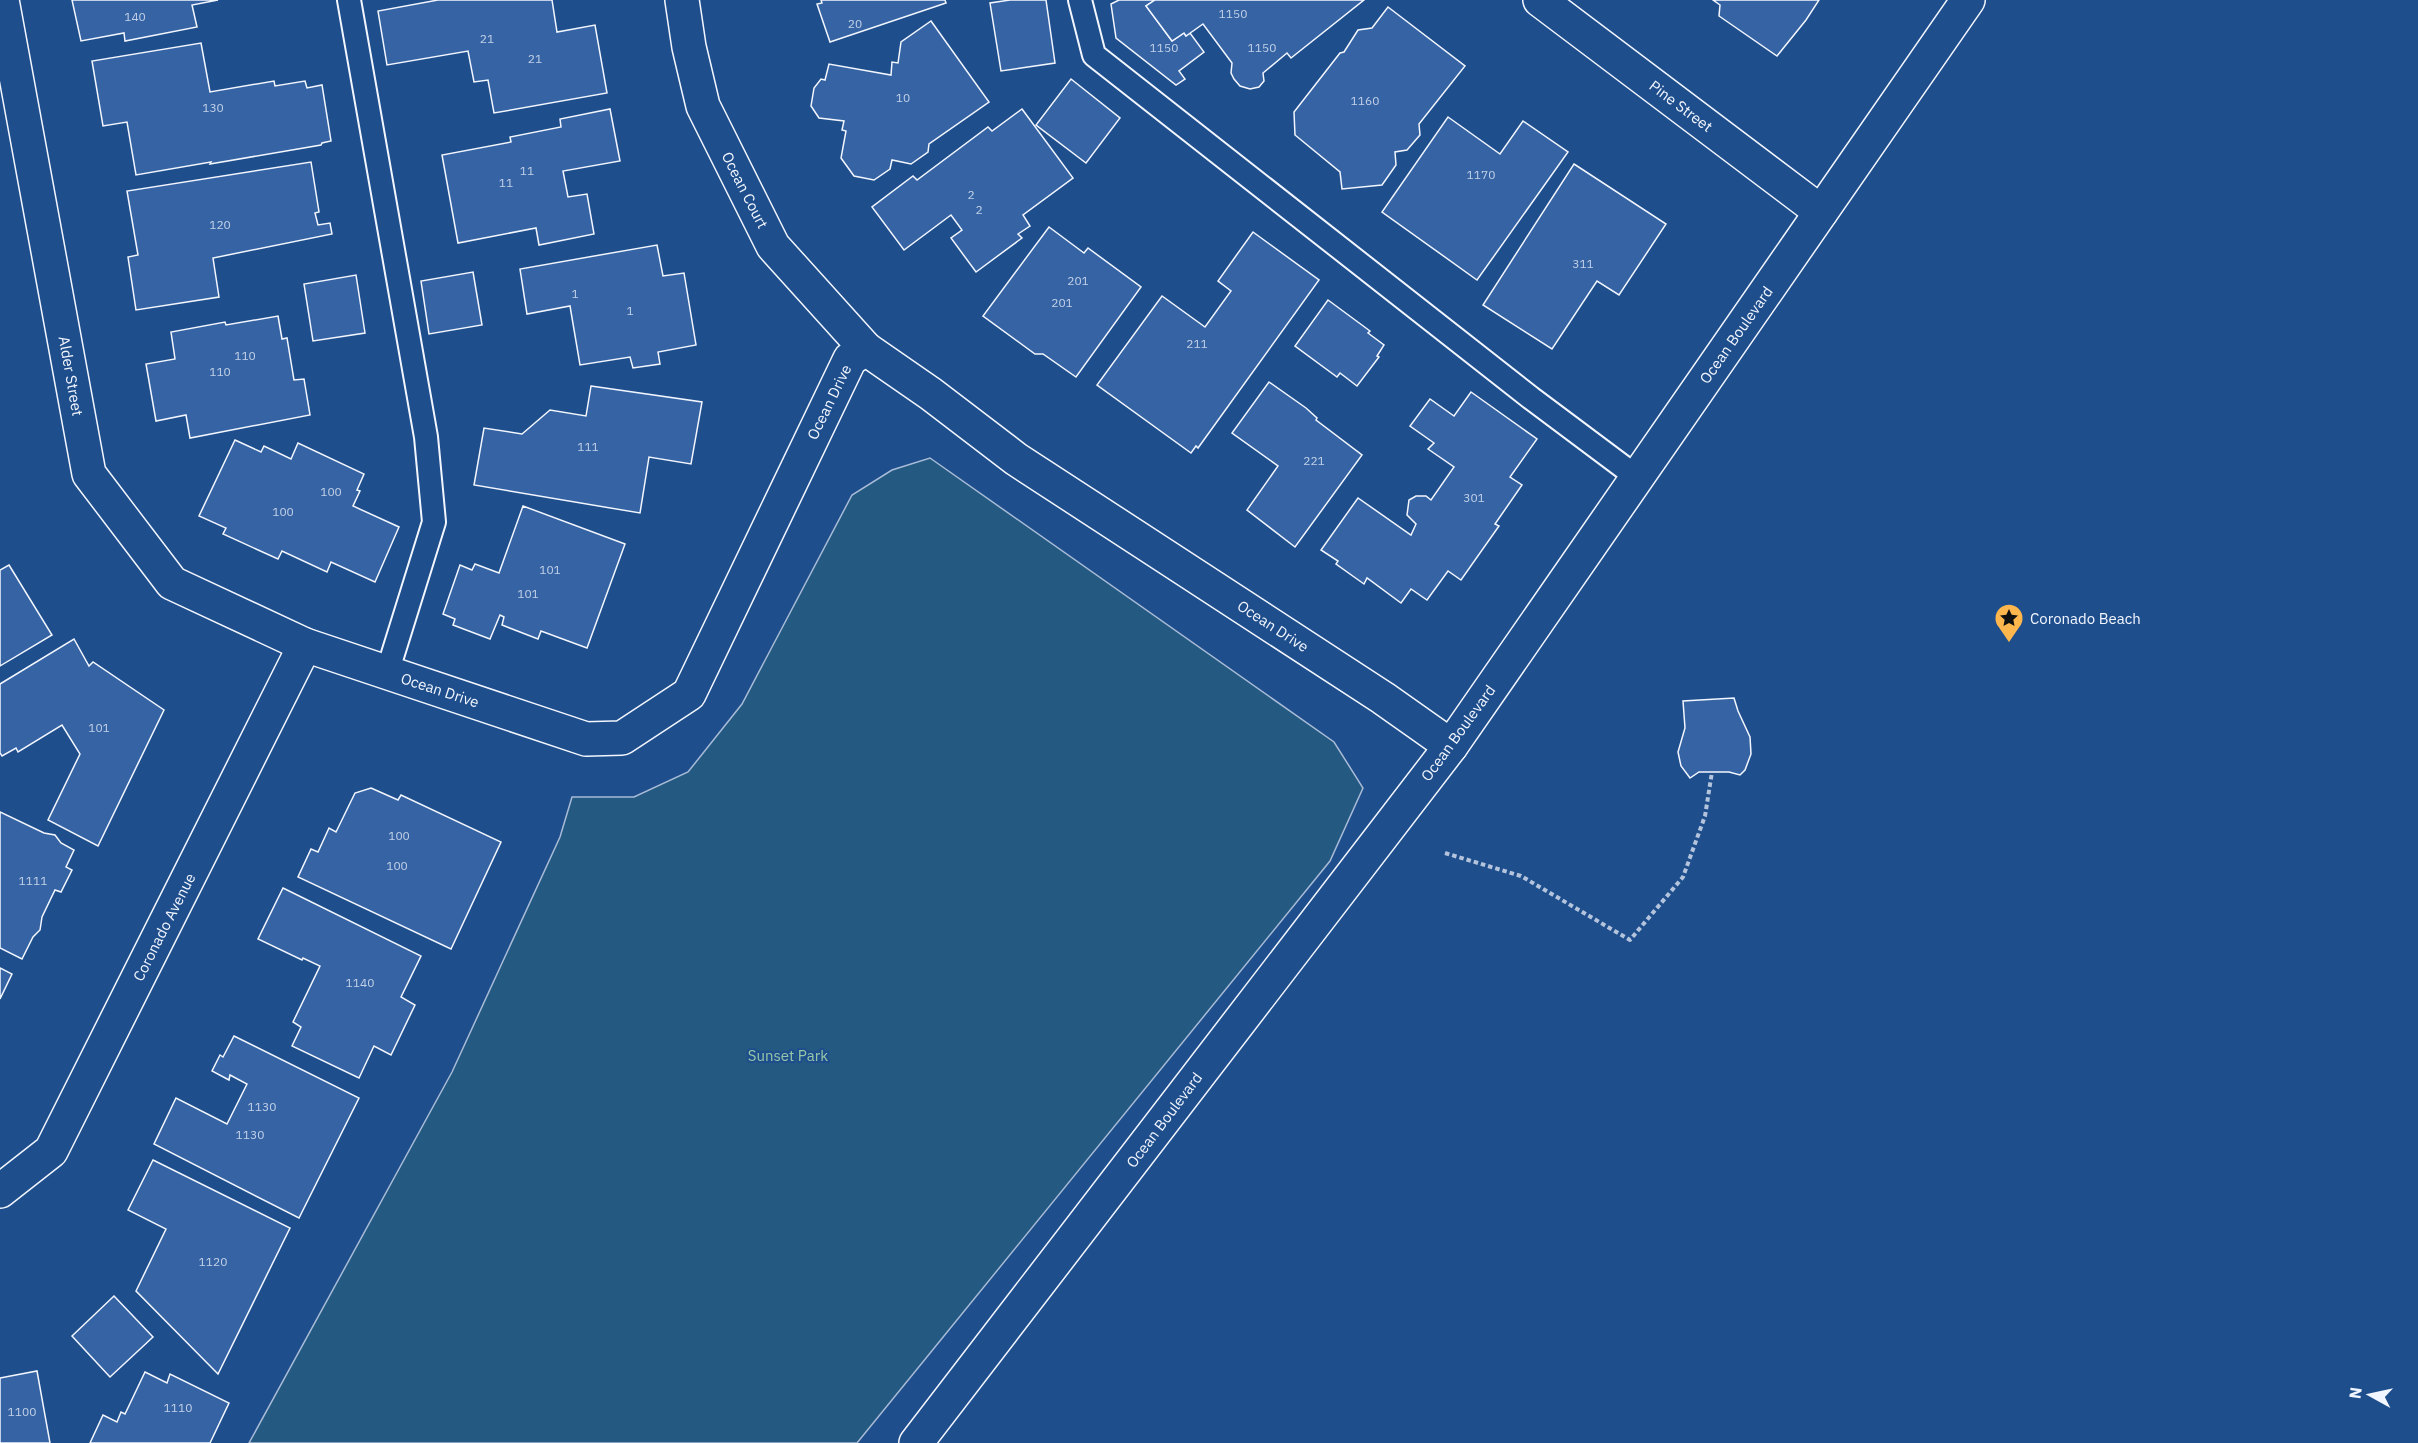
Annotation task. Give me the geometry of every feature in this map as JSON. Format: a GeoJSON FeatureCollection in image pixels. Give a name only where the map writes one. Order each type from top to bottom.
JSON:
{"type":"FeatureCollection","features":[{"type":"Feature","properties":{"kind":"street","name":"Alder Street"},"geometry":{"type":"LineString","coordinates":[[2,0],[89,474],[172,583],[305,645]]}},
{"type":"Feature","properties":{"kind":"street","name":"Ocean Court"},"geometry":{"type":"LineString","coordinates":[[682,0],[689,47],[703,106],[773,246],[866,349]]}},
{"type":"Feature","properties":{"kind":"street","name":"Pine Street"},"geometry":{"type":"LineString","coordinates":[[1540,0],[1821,212]]}},
{"type":"Feature","properties":{"kind":"street","name":"Ocean Boulevard"},"geometry":{"type":"LineString","coordinates":[[916,1443],[1450,746],[1968,0]]}},
{"type":"Feature","properties":{"kind":"street","name":"Ocean Drive"},"geometry":{"type":"LineString","coordinates":[[305,645],[586,739],[622,738],[688,694],[850,359],[866,349],[931,394],[1016,459],[1383,698],[1450,746]]}},
{"type":"Feature","properties":{"kind":"street","name":"Coronado Avenue"},"geometry":{"type":"LineString","coordinates":[[0,1191],[51,1151],[305,645]]}},
{"type":"Feature","properties":{"kind":"lane"},"geometry":{"type":"LineString","coordinates":[[349,0],[426,437],[434,522],[387,673]]}},
{"type":"Feature","properties":{"kind":"lane"},"geometry":{"type":"LineString","coordinates":[[1080,0],[1094,55],[1531,398],[1638,478]]}},
{"type":"Feature","properties":{"kind":"path"},"geometry":{"type":"LineString","coordinates":[[1445,852],[1521,876],[1630,940],[1683,878],[1705,816],[1712,772]]}},
{"type":"Feature","properties":{"kind":"green space","name":"Sunset Park"},"geometry":{"type":"Polygon","coordinates":[[[930,458],[1334,742],[1363,788],[1330,861],[857,1443],[249,1443],[452,1072],[560,837],[572,797],[634,797],[688,772],[742,704],[852,495],[892,470],[930,458]]]}},
{"type":"Feature","properties":{"kind":"building"},"geometry":{"type":"Polygon","coordinates":[[[72,0],[218,0],[192,5],[197,27],[125,41],[124,33],[81,41],[72,0]]]}},
{"type":"Feature","properties":{"kind":"building"},"geometry":{"type":"Polygon","coordinates":[[[438,0],[552,0],[557,32],[595,25],[607,93],[494,113],[488,80],[474,82],[468,51],[387,65],[378,11],[438,0]]]}},
{"type":"Feature","properties":{"kind":"building"},"geometry":{"type":"Polygon","coordinates":[[[821,0],[945,0],[946,3],[830,42],[817,4],[822,3],[821,0]]]}},
{"type":"Feature","properties":{"kind":"building"},"geometry":{"type":"Polygon","coordinates":[[[1010,0],[1046,0],[1055,63],[1001,71],[990,3],[1010,0]]]}},
{"type":"Feature","properties":{"kind":"building"},"geometry":{"type":"Polygon","coordinates":[[[1119,0],[1155,0],[1146,6],[1172,41],[1184,33],[1186,36],[1190,33],[1204,52],[1179,71],[1185,79],[1176,85],[1116,38],[1111,4],[1119,0]]]}},
{"type":"Feature","properties":{"kind":"building"},"geometry":{"type":"Polygon","coordinates":[[[1155,0],[1364,0],[1291,58],[1287,53],[1263,73],[1264,81],[1259,87],[1250,89],[1240,86],[1234,79],[1231,73],[1232,63],[1203,24],[1186,36],[1184,33],[1172,41],[1146,6],[1155,0]]]}},
{"type":"Feature","properties":{"kind":"building"},"geometry":{"type":"Polygon","coordinates":[[[1713,0],[1819,0],[1777,56],[1719,16],[1720,5],[1713,0]]]}},
{"type":"Feature","properties":{"kind":"building"},"geometry":{"type":"Polygon","coordinates":[[[1388,7],[1465,66],[1419,124],[1420,135],[1407,150],[1395,152],[1396,165],[1382,185],[1342,189],[1340,172],[1295,135],[1294,112],[1340,53],[1344,52],[1358,30],[1372,28],[1388,7]]]}},
{"type":"Feature","properties":{"kind":"building"},"geometry":{"type":"Polygon","coordinates":[[[931,21],[989,102],[929,144],[928,152],[911,164],[892,160],[890,169],[874,180],[854,176],[841,158],[846,131],[842,130],[844,121],[819,118],[811,106],[814,88],[821,79],[825,80],[829,64],[891,75],[892,62],[898,63],[901,42],[931,21]]]}},
{"type":"Feature","properties":{"kind":"building"},"geometry":{"type":"Polygon","coordinates":[[[201,43],[210,92],[274,81],[275,86],[305,81],[307,88],[322,85],[331,141],[321,145],[136,175],[127,122],[103,126],[92,61],[201,43]]]}},
{"type":"Feature","properties":{"kind":"building"},"geometry":{"type":"Polygon","coordinates":[[[1071,79],[1120,118],[1086,163],[1036,125],[1071,79]]]}},
{"type":"Feature","properties":{"kind":"building"},"geometry":{"type":"Polygon","coordinates":[[[610,109],[620,161],[563,171],[568,197],[587,194],[594,234],[539,245],[536,228],[458,243],[442,155],[511,142],[510,137],[561,127],[560,119],[610,109]]]}},
{"type":"Feature","properties":{"kind":"building"},"geometry":{"type":"Polygon","coordinates":[[[1022,109],[1073,178],[1023,215],[1030,226],[1018,234],[1022,238],[976,272],[951,238],[962,230],[951,215],[904,250],[872,207],[913,176],[917,180],[988,127],[992,131],[1022,109]]]}},
{"type":"Feature","properties":{"kind":"building"},"geometry":{"type":"Polygon","coordinates":[[[1448,117],[1500,154],[1523,121],[1568,152],[1477,280],[1382,212],[1448,117]]]}},
{"type":"Feature","properties":{"kind":"building"},"geometry":{"type":"Polygon","coordinates":[[[311,162],[319,212],[315,213],[318,225],[330,223],[332,234],[213,258],[219,297],[136,310],[128,257],[138,255],[127,191],[311,162]]]}},
{"type":"Feature","properties":{"kind":"building"},"geometry":{"type":"Polygon","coordinates":[[[1574,164],[1666,224],[1619,295],[1597,281],[1552,349],[1483,305],[1574,164]]]}},
{"type":"Feature","properties":{"kind":"building"},"geometry":{"type":"Polygon","coordinates":[[[1049,227],[1084,253],[1088,248],[1141,287],[1076,377],[1043,354],[1035,354],[983,316],[1049,227]]]}},
{"type":"Feature","properties":{"kind":"building"},"geometry":{"type":"Polygon","coordinates":[[[1253,232],[1319,280],[1198,448],[1196,446],[1191,453],[1097,385],[1162,296],[1205,327],[1231,291],[1218,281],[1253,232]]]}},
{"type":"Feature","properties":{"kind":"building"},"geometry":{"type":"Polygon","coordinates":[[[657,245],[663,276],[684,273],[696,345],[658,352],[660,364],[633,368],[630,357],[580,365],[570,306],[527,314],[520,269],[657,245]]]}},
{"type":"Feature","properties":{"kind":"building"},"geometry":{"type":"Polygon","coordinates":[[[473,272],[482,325],[429,334],[421,281],[473,272]]]}},
{"type":"Feature","properties":{"kind":"building"},"geometry":{"type":"Polygon","coordinates":[[[356,275],[365,333],[313,341],[304,284],[356,275]]]}},
{"type":"Feature","properties":{"kind":"building"},"geometry":{"type":"Polygon","coordinates":[[[1328,300],[1370,331],[1368,333],[1384,345],[1377,356],[1379,357],[1357,386],[1340,373],[1337,377],[1295,346],[1328,300]]]}},
{"type":"Feature","properties":{"kind":"building"},"geometry":{"type":"Polygon","coordinates":[[[278,316],[282,339],[287,338],[294,380],[304,379],[310,415],[190,438],[186,415],[156,421],[146,364],[175,359],[171,332],[225,322],[226,325],[278,316]]]}},
{"type":"Feature","properties":{"kind":"building"},"geometry":{"type":"Polygon","coordinates":[[[1269,382],[1306,408],[1317,418],[1316,420],[1362,455],[1295,547],[1247,510],[1278,466],[1232,433],[1269,382]]]}},
{"type":"Feature","properties":{"kind":"building"},"geometry":{"type":"Polygon","coordinates":[[[591,386],[702,402],[691,464],[649,457],[640,513],[474,485],[484,428],[522,434],[550,410],[586,416],[591,386]]]}},
{"type":"Feature","properties":{"kind":"building"},"geometry":{"type":"Polygon","coordinates":[[[1471,392],[1537,439],[1510,477],[1522,485],[1495,524],[1499,526],[1461,580],[1448,571],[1427,600],[1411,589],[1401,603],[1367,578],[1364,584],[1336,564],[1338,561],[1321,550],[1358,498],[1411,535],[1416,524],[1407,515],[1409,500],[1416,496],[1426,496],[1431,500],[1454,467],[1428,449],[1434,443],[1410,426],[1430,399],[1454,416],[1471,392]]]}},
{"type":"Feature","properties":{"kind":"building"},"geometry":{"type":"Polygon","coordinates":[[[235,440],[261,452],[264,446],[291,459],[298,443],[364,474],[353,506],[399,527],[375,582],[331,562],[327,572],[282,551],[278,559],[223,534],[226,528],[199,516],[235,440]]]}},
{"type":"Feature","properties":{"kind":"building"},"geometry":{"type":"Polygon","coordinates":[[[523,506],[625,544],[587,648],[541,631],[538,639],[502,625],[504,617],[500,615],[490,639],[453,625],[455,619],[443,614],[460,565],[472,570],[475,564],[499,573],[523,506]]]}},
{"type":"Feature","properties":{"kind":"building"},"geometry":{"type":"Polygon","coordinates":[[[9,565],[52,635],[0,666],[0,570],[9,565]]]}},
{"type":"Feature","properties":{"kind":"building"},"geometry":{"type":"Polygon","coordinates":[[[74,639],[89,666],[93,662],[164,710],[98,846],[48,820],[80,754],[62,725],[18,752],[16,748],[2,756],[0,753],[0,684],[74,639]]]}},
{"type":"Feature","properties":{"kind":"building"},"geometry":{"type":"Polygon","coordinates":[[[1734,698],[1750,737],[1751,754],[1745,770],[1740,775],[1729,772],[1699,772],[1690,778],[1681,766],[1678,752],[1685,728],[1683,701],[1734,698]]]}},
{"type":"Feature","properties":{"kind":"building"},"geometry":{"type":"Polygon","coordinates":[[[371,788],[398,800],[401,795],[501,842],[451,949],[298,877],[311,849],[318,852],[329,828],[336,832],[355,793],[371,788]]]}},
{"type":"Feature","properties":{"kind":"building"},"geometry":{"type":"Polygon","coordinates":[[[0,812],[44,833],[55,835],[61,843],[74,850],[66,867],[72,870],[61,892],[55,890],[42,917],[40,930],[33,937],[22,959],[0,948],[0,812]]]}},
{"type":"Feature","properties":{"kind":"building"},"geometry":{"type":"Polygon","coordinates":[[[283,888],[421,956],[401,997],[415,1005],[391,1055],[374,1046],[359,1078],[292,1046],[301,1027],[293,1022],[320,966],[258,939],[283,888]]]}},
{"type":"Feature","properties":{"kind":"building"},"geometry":{"type":"Polygon","coordinates":[[[0,968],[12,974],[0,999],[0,968]]]}},
{"type":"Feature","properties":{"kind":"building"},"geometry":{"type":"Polygon","coordinates":[[[234,1036],[359,1098],[299,1218],[154,1144],[176,1098],[227,1124],[247,1084],[230,1075],[229,1080],[212,1071],[220,1055],[223,1057],[234,1036]]]}},
{"type":"Feature","properties":{"kind":"building"},"geometry":{"type":"Polygon","coordinates":[[[153,1160],[290,1228],[218,1374],[136,1291],[166,1229],[128,1210],[153,1160]]]}},
{"type":"Feature","properties":{"kind":"building"},"geometry":{"type":"Polygon","coordinates":[[[114,1296],[153,1337],[110,1377],[72,1336],[114,1296]]]}},
{"type":"Feature","properties":{"kind":"building"},"geometry":{"type":"Polygon","coordinates":[[[37,1371],[50,1443],[0,1443],[0,1378],[37,1371]]]}},
{"type":"Feature","properties":{"kind":"building"},"geometry":{"type":"Polygon","coordinates":[[[145,1372],[167,1383],[170,1374],[229,1403],[210,1443],[90,1443],[103,1415],[117,1422],[121,1412],[125,1414],[145,1372]]]}},
{"type":"Feature","properties":{"kind":"place","name":"Coronado Beach"},"geometry":{"type":"Point","coordinates":[2009,644]}}]}
